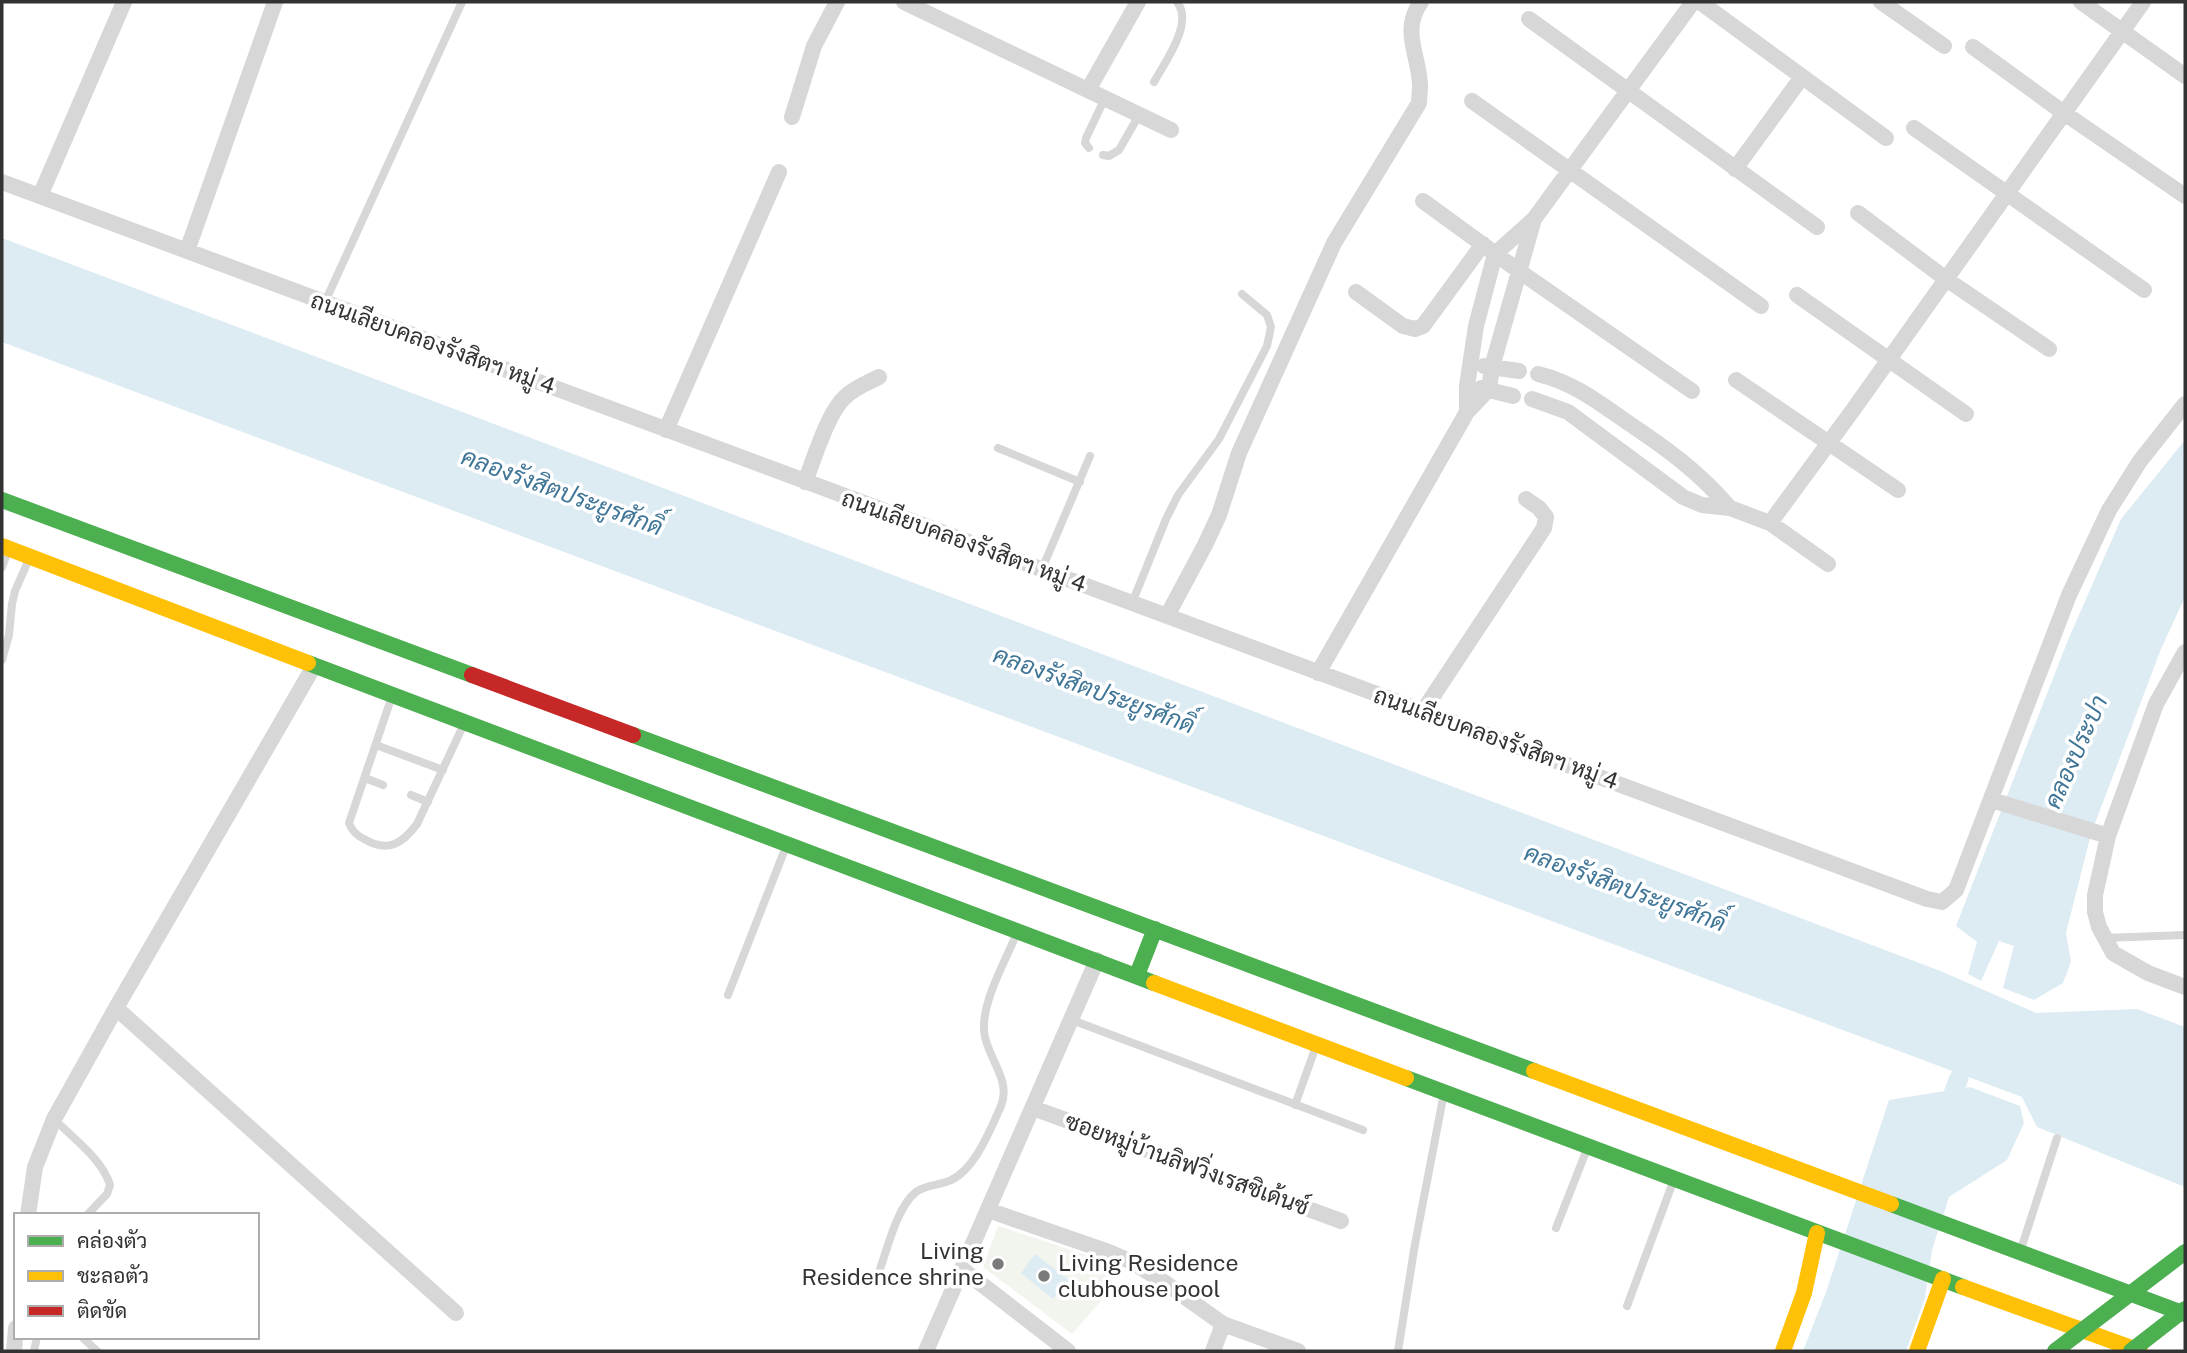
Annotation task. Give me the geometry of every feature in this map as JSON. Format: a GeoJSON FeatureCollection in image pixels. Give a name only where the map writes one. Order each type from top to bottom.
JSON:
{"type":"FeatureCollection","features":[{"type":"Feature","properties":{"kind":"main road"},"geometry":{"type":"LineString","coordinates":[[2,500],[1837,1185],[2185,1312]]}},
{"type":"Feature","properties":{"kind":"main road"},"geometry":{"type":"LineString","coordinates":[[5,547],[392,696],[1674,1179],[2140,1351]]}},
{"type":"Feature","properties":{"kind":"main road"},"geometry":{"type":"LineString","coordinates":[[1137,975],[1155,929]]}},
{"type":"Feature","properties":{"kind":"main road"},"geometry":{"type":"LineString","coordinates":[[1783,1351],[1823,1235]]}},
{"type":"Feature","properties":{"kind":"main road"},"geometry":{"type":"LineString","coordinates":[[2055,1351],[2185,1252]]}},
{"type":"Feature","properties":{"kind":"main road"},"geometry":{"type":"LineString","coordinates":[[1917,1351],[1943,1279]]}},
{"type":"Feature","properties":{"kind":"main road"},"geometry":{"type":"LineString","coordinates":[[2131,1351],[2185,1312]]}},
{"type":"Feature","properties":{"kind":"street"},"geometry":{"type":"LineString","coordinates":[[40,196],[124,2]]}},
{"type":"Feature","properties":{"kind":"street"},"geometry":{"type":"LineString","coordinates":[[187,251],[275,2]]}},
{"type":"Feature","properties":{"kind":"street"},"geometry":{"type":"LineString","coordinates":[[792,117],[814,46],[837,2]]}},
{"type":"Feature","properties":{"kind":"street"},"geometry":{"type":"LineString","coordinates":[[904,2],[1171,130]]}},
{"type":"Feature","properties":{"kind":"street"},"geometry":{"type":"LineString","coordinates":[[1088,90],[1138,2]]}},
{"type":"Feature","properties":{"kind":"street"},"geometry":{"type":"LineString","coordinates":[[1167,616],[1219,515],[1239,453],[1334,243],[1419,103],[1421,85],[1411,32],[1412,18],[1421,2]]}},
{"type":"Feature","properties":{"kind":"street"},"geometry":{"type":"LineString","coordinates":[[1356,292],[1403,326],[1415,329],[1423,326],[1489,249],[1534,219],[1693,2]]}},
{"type":"Feature","properties":{"kind":"street"},"geometry":{"type":"LineString","coordinates":[[1700,2],[1886,138]]}},
{"type":"Feature","properties":{"kind":"street"},"geometry":{"type":"LineString","coordinates":[[1881,2],[1944,46]]}},
{"type":"Feature","properties":{"kind":"street"},"geometry":{"type":"LineString","coordinates":[[2081,2],[2185,76]]}},
{"type":"Feature","properties":{"kind":"street"},"geometry":{"type":"LineString","coordinates":[[1770,523],[2143,2]]}},
{"type":"Feature","properties":{"kind":"street"},"geometry":{"type":"LineString","coordinates":[[1530,19],[1817,227]]}},
{"type":"Feature","properties":{"kind":"street"},"geometry":{"type":"LineString","coordinates":[[1973,47],[2185,197]]}},
{"type":"Feature","properties":{"kind":"street"},"geometry":{"type":"LineString","coordinates":[[1735,169],[1802,77]]}},
{"type":"Feature","properties":{"kind":"street"},"geometry":{"type":"LineString","coordinates":[[1472,101],[1762,306]]}},
{"type":"Feature","properties":{"kind":"street"},"geometry":{"type":"LineString","coordinates":[[1914,128],[2144,290]]}},
{"type":"Feature","properties":{"kind":"street"},"geometry":{"type":"LineString","coordinates":[[666,430],[779,172]]}},
{"type":"Feature","properties":{"kind":"street","name":"ถนนเลียบคลองรังสิตฯ หมู่ 4"},"geometry":{"type":"LineString","coordinates":[[2,182],[1927,899],[1942,902],[1956,890],[1996,802]]}},
{"type":"Feature","properties":{"kind":"street"},"geometry":{"type":"LineString","coordinates":[[1423,201],[1692,391]]}},
{"type":"Feature","properties":{"kind":"street"},"geometry":{"type":"LineString","coordinates":[[1858,213],[1946,279],[2049,349]]}},
{"type":"Feature","properties":{"kind":"street"},"geometry":{"type":"LineString","coordinates":[[1318,673],[1467,412],[1489,389],[1492,367],[1534,219]]}},
{"type":"Feature","properties":{"kind":"street"},"geometry":{"type":"LineString","coordinates":[[1467,412],[1466,386],[1489,249]]}},
{"type":"Feature","properties":{"kind":"street"},"geometry":{"type":"LineString","coordinates":[[1797,295],[1966,414]]}},
{"type":"Feature","properties":{"kind":"street"},"geometry":{"type":"LineString","coordinates":[[1471,364],[1519,371]]}},
{"type":"Feature","properties":{"kind":"street"},"geometry":{"type":"LineString","coordinates":[[1538,374],[1561,380],[1582,391],[1680,458],[1708,482],[1730,508]]}},
{"type":"Feature","properties":{"kind":"street"},"geometry":{"type":"LineString","coordinates":[[805,482],[831,417],[843,398],[879,377]]}},
{"type":"Feature","properties":{"kind":"street"},"geometry":{"type":"LineString","coordinates":[[1736,380],[1898,490]]}},
{"type":"Feature","properties":{"kind":"street"},"geometry":{"type":"LineString","coordinates":[[1466,386],[1513,396]]}},
{"type":"Feature","properties":{"kind":"street"},"geometry":{"type":"LineString","coordinates":[[1532,399],[1568,412],[1683,497],[1702,505],[1730,508],[1770,523],[1828,564]]}},
{"type":"Feature","properties":{"kind":"street"},"geometry":{"type":"LineString","coordinates":[[2102,834],[1996,802],[2069,595],[2109,510],[2140,461],[2185,404]]}},
{"type":"Feature","properties":{"kind":"street"},"geometry":{"type":"LineString","coordinates":[[1423,711],[1544,528],[1546,517],[1526,499]]}},
{"type":"Feature","properties":{"kind":"street"},"geometry":{"type":"LineString","coordinates":[[2185,652],[2156,704],[2102,834],[2095,895],[2095,912],[2104,938],[2113,953],[2148,973],[2185,987]]}},
{"type":"Feature","properties":{"kind":"street"},"geometry":{"type":"LineString","coordinates":[[28,1213],[36,1167],[54,1119],[314,666]]}},
{"type":"Feature","properties":{"kind":"street","name":"ซอยหมู่บ้านลิฟวิ่งเรสซิเด้นซ์"},"geometry":{"type":"LineString","coordinates":[[926,1351],[1097,960]]}},
{"type":"Feature","properties":{"kind":"street"},"geometry":{"type":"LineString","coordinates":[[116,1008],[456,1313]]}},
{"type":"Feature","properties":{"kind":"street","name":"ซอยหมู่บ้านลิฟวิ่งเรสซิเด้นซ์"},"geometry":{"type":"LineString","coordinates":[[1033,1108],[1341,1221]]}},
{"type":"Feature","properties":{"kind":"street"},"geometry":{"type":"LineString","coordinates":[[988,1210],[1132,1262],[1223,1324],[1298,1351]]}},
{"type":"Feature","properties":{"kind":"street"},"geometry":{"type":"LineString","coordinates":[[962,1269],[1068,1351]]}},
{"type":"Feature","properties":{"kind":"street"},"geometry":{"type":"LineString","coordinates":[[1213,1351],[1223,1324]]}},
{"type":"Feature","properties":{"kind":"lane"},"geometry":{"type":"LineString","coordinates":[[325,302],[462,2]]}},
{"type":"Feature","properties":{"kind":"lane"},"geometry":{"type":"LineString","coordinates":[[1154,82],[1181,32],[1184,19],[1178,2]]}},
{"type":"Feature","properties":{"kind":"lane"},"geometry":{"type":"LineString","coordinates":[[1089,148],[1086,138],[1105,98]]}},
{"type":"Feature","properties":{"kind":"lane"},"geometry":{"type":"LineString","coordinates":[[1103,155],[1115,154],[1119,150],[1139,114]]}},
{"type":"Feature","properties":{"kind":"lane"},"geometry":{"type":"LineString","coordinates":[[1132,603],[1178,495],[1219,439],[1267,346],[1271,327],[1267,315],[1242,293]]}},
{"type":"Feature","properties":{"kind":"lane"},"geometry":{"type":"LineString","coordinates":[[998,448],[1080,482]]}},
{"type":"Feature","properties":{"kind":"lane"},"geometry":{"type":"LineString","coordinates":[[1042,569],[1090,456]]}},
{"type":"Feature","properties":{"kind":"lane"},"geometry":{"type":"LineString","coordinates":[[2,567],[5,547]]}},
{"type":"Feature","properties":{"kind":"lane"},"geometry":{"type":"LineString","coordinates":[[2,660],[9,635],[15,591],[30,556]]}},
{"type":"Feature","properties":{"kind":"lane"},"geometry":{"type":"LineString","coordinates":[[392,696],[349,823],[357,835],[376,846],[394,845],[411,833],[465,723]]}},
{"type":"Feature","properties":{"kind":"lane"},"geometry":{"type":"LineString","coordinates":[[376,745],[443,770]]}},
{"type":"Feature","properties":{"kind":"lane"},"geometry":{"type":"LineString","coordinates":[[365,778],[383,785]]}},
{"type":"Feature","properties":{"kind":"lane"},"geometry":{"type":"LineString","coordinates":[[411,795],[428,802]]}},
{"type":"Feature","properties":{"kind":"lane"},"geometry":{"type":"LineString","coordinates":[[728,995],[787,843]]}},
{"type":"Feature","properties":{"kind":"lane"},"geometry":{"type":"LineString","coordinates":[[880,1269],[904,1206],[917,1191],[952,1180],[965,1171],[975,1158],[1002,1103],[1004,1087],[986,1046],[985,1010],[1018,931]]}},
{"type":"Feature","properties":{"kind":"lane"},"geometry":{"type":"LineString","coordinates":[[2104,938],[2185,935]]}},
{"type":"Feature","properties":{"kind":"lane"},"geometry":{"type":"LineString","coordinates":[[1072,1020],[1363,1130]]}},
{"type":"Feature","properties":{"kind":"lane"},"geometry":{"type":"LineString","coordinates":[[1295,1105],[1317,1044]]}},
{"type":"Feature","properties":{"kind":"lane"},"geometry":{"type":"LineString","coordinates":[[1398,1351],[1444,1091]]}},
{"type":"Feature","properties":{"kind":"lane"},"geometry":{"type":"LineString","coordinates":[[54,1119],[107,1174],[110,1185],[107,1194],[89,1213]]}},
{"type":"Feature","properties":{"kind":"lane"},"geometry":{"type":"LineString","coordinates":[[2020,1252],[2057,1138]]}},
{"type":"Feature","properties":{"kind":"lane"},"geometry":{"type":"LineString","coordinates":[[1556,1228],[1588,1146]]}},
{"type":"Feature","properties":{"kind":"lane"},"geometry":{"type":"LineString","coordinates":[[1627,1306],[1674,1179]]}},
{"type":"Feature","properties":{"kind":"lane"},"geometry":{"type":"LineString","coordinates":[[84,1339],[97,1351]]}},
{"type":"Feature","properties":{"kind":"shaded area"},"geometry":{"type":"Polygon","coordinates":[[[998,1226],[1117,1265],[1108,1293],[1072,1334],[983,1267],[998,1226]]]}},
{"type":"Feature","properties":{"kind":"water","name":"คลองรังสิตประยูรศักดิ์"},"geometry":{"type":"Polygon","coordinates":[[[2,238],[1943,972],[2036,1013],[2137,1009],[2185,1027],[2185,1187],[2037,1127],[2022,1097],[2,342],[2,238]]]}},
{"type":"Feature","properties":{"kind":"water"},"geometry":{"type":"Polygon","coordinates":[[[2185,440],[2185,597],[2161,649],[2091,834],[2066,933],[2071,962],[2063,983],[2034,1000],[2003,988],[2014,946],[1999,941],[1981,981],[1968,974],[1977,942],[1956,926],[2068,640],[2121,519],[2185,440]]]}},
{"type":"Feature","properties":{"kind":"water"},"geometry":{"type":"Polygon","coordinates":[[[1970,1087],[2020,1106],[2024,1123],[2007,1160],[1949,1197],[1932,1250],[1925,1298],[1906,1351],[1803,1351],[1826,1292],[1889,1100],[1970,1087]]]}},
{"type":"Feature","properties":{"kind":"water","name":"Living Residence clubhouse pool"},"geometry":{"type":"Polygon","coordinates":[[[1035,1254],[1069,1280],[1053,1299],[1021,1273],[1035,1254]]]}},
{"type":"Feature","properties":{"kind":"waterway","name":"คลองประปา"},"geometry":{"type":"LineString","coordinates":[[1946,1112],[1959,1078]]}},
{"type":"Feature","properties":{"kind":"traffic: fast"},"geometry":{"type":"LineString","coordinates":[[2,500],[472,675]]}},
{"type":"Feature","properties":{"kind":"traffic: fast"},"geometry":{"type":"LineString","coordinates":[[308,663],[1154,983]]}},
{"type":"Feature","properties":{"kind":"traffic: fast"},"geometry":{"type":"LineString","coordinates":[[633,735],[1534,1071]]}},
{"type":"Feature","properties":{"kind":"traffic: fast"},"geometry":{"type":"LineString","coordinates":[[1137,975],[1155,929]]}},
{"type":"Feature","properties":{"kind":"traffic: fast"},"geometry":{"type":"LineString","coordinates":[[1406,1078],[1963,1287]]}},
{"type":"Feature","properties":{"kind":"traffic: fast"},"geometry":{"type":"LineString","coordinates":[[1891,1204],[2185,1314]]}},
{"type":"Feature","properties":{"kind":"traffic: fast"},"geometry":{"type":"LineString","coordinates":[[2055,1351],[2185,1252]]}},
{"type":"Feature","properties":{"kind":"traffic: fast"},"geometry":{"type":"LineString","coordinates":[[2131,1351],[2185,1309]]}},
{"type":"Feature","properties":{"kind":"traffic: slow"},"geometry":{"type":"LineString","coordinates":[[2,546],[308,663]]}},
{"type":"Feature","properties":{"kind":"traffic: slow"},"geometry":{"type":"LineString","coordinates":[[1154,983],[1406,1078]]}},
{"type":"Feature","properties":{"kind":"traffic: slow"},"geometry":{"type":"LineString","coordinates":[[1534,1071],[1891,1204]]}},
{"type":"Feature","properties":{"kind":"traffic: slow"},"geometry":{"type":"LineString","coordinates":[[1783,1351],[1804,1293],[1817,1233]]}},
{"type":"Feature","properties":{"kind":"traffic: slow"},"geometry":{"type":"LineString","coordinates":[[1917,1351],[1943,1279]]}},
{"type":"Feature","properties":{"kind":"traffic: slow"},"geometry":{"type":"LineString","coordinates":[[1963,1287],[2140,1351]]}},
{"type":"Feature","properties":{"kind":"traffic: jam"},"geometry":{"type":"LineString","coordinates":[[472,675],[633,735]]}},
{"type":"Feature","properties":{"kind":"place","name":"Living Residence shrine"},"geometry":{"type":"Point","coordinates":[998,1264]}},
{"type":"Feature","properties":{"kind":"place","name":"Living Residence clubhouse pool"},"geometry":{"type":"Point","coordinates":[1044,1276]}}]}
